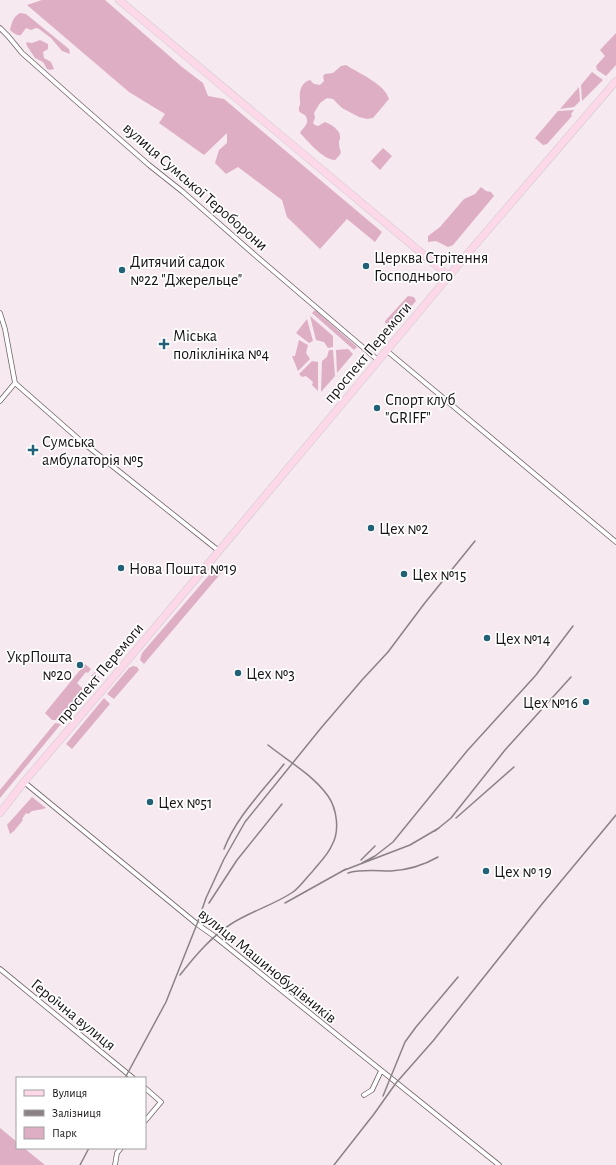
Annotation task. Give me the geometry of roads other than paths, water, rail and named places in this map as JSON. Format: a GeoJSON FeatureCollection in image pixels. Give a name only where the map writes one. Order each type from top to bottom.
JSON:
{"type":"FeatureCollection","features":[{"type":"Feature","properties":{"kind":"main road"},"geometry":{"type":"LineString","coordinates":[[119,0],[449,276]]}},
{"type":"Feature","properties":{"kind":"main road","name":"проспект Перемоги"},"geometry":{"type":"LineString","coordinates":[[0,813],[24,782],[449,276],[616,81]]}},
{"type":"Feature","properties":{"kind":"street","name":"вулиця Сумської Тероборони"},"geometry":{"type":"LineString","coordinates":[[0,28],[22,53],[82,107],[379,361]]}},
{"type":"Feature","properties":{"kind":"street"},"geometry":{"type":"LineString","coordinates":[[0,312],[5,329],[15,383],[80,441],[219,551]]}},
{"type":"Feature","properties":{"kind":"street"},"geometry":{"type":"LineString","coordinates":[[387,351],[616,542]]}},
{"type":"Feature","properties":{"kind":"street"},"geometry":{"type":"LineString","coordinates":[[0,401],[15,383]]}},
{"type":"Feature","properties":{"kind":"street","name":"вулиця Машинобудівників"},"geometry":{"type":"LineString","coordinates":[[24,782],[191,919],[499,1165]]}},
{"type":"Feature","properties":{"kind":"street","name":"Героїчна вулиця"},"geometry":{"type":"LineString","coordinates":[[0,969],[132,1077]]}},
{"type":"Feature","properties":{"kind":"street"},"geometry":{"type":"LineString","coordinates":[[364,1095],[372,1090],[381,1072]]}},
{"type":"Feature","properties":{"kind":"street"},"geometry":{"type":"LineString","coordinates":[[146,1089],[161,1102],[146,1120]]}},
{"type":"Feature","properties":{"kind":"street"},"geometry":{"type":"LineString","coordinates":[[115,1165],[117,1153],[120,1149]]}},
{"type":"Feature","properties":{"kind":"railway"},"geometry":{"type":"LineString","coordinates":[[126,1077],[166,1002],[206,898],[224,859],[245,822],[321,728],[388,652],[424,604],[475,541]]}},
{"type":"Feature","properties":{"kind":"railway"},"geometry":{"type":"LineString","coordinates":[[362,863],[375,856],[393,842],[467,751],[536,675],[573,626]]}},
{"type":"Feature","properties":{"kind":"railway"},"geometry":{"type":"LineString","coordinates":[[435,831],[451,818],[505,750],[571,677]]}},
{"type":"Feature","properties":{"kind":"railway"},"geometry":{"type":"LineString","coordinates":[[180,975],[204,947],[224,929],[246,915],[278,901],[296,890],[325,856],[334,839],[337,827],[334,807],[328,796],[308,775],[268,745]]}},
{"type":"Feature","properties":{"kind":"railway"},"geometry":{"type":"LineString","coordinates":[[224,849],[229,837],[243,815],[284,764]]}},
{"type":"Feature","properties":{"kind":"railway"},"geometry":{"type":"LineString","coordinates":[[456,818],[514,767]]}},
{"type":"Feature","properties":{"kind":"railway"},"geometry":{"type":"LineString","coordinates":[[209,903],[237,860],[282,804]]}},
{"type":"Feature","properties":{"kind":"railway"},"geometry":{"type":"LineString","coordinates":[[334,1165],[396,1083],[433,1041],[542,904],[616,815]]}},
{"type":"Feature","properties":{"kind":"railway"},"geometry":{"type":"LineString","coordinates":[[342,871],[410,845],[439,828]]}},
{"type":"Feature","properties":{"kind":"railway"},"geometry":{"type":"LineString","coordinates":[[361,860],[375,846]]}},
{"type":"Feature","properties":{"kind":"railway"},"geometry":{"type":"LineString","coordinates":[[348,873],[404,870],[421,865],[438,857]]}},
{"type":"Feature","properties":{"kind":"railway"},"geometry":{"type":"LineString","coordinates":[[285,903],[346,869]]}},
{"type":"Feature","properties":{"kind":"railway"},"geometry":{"type":"LineString","coordinates":[[383,1096],[405,1042],[458,977]]}},
{"type":"Feature","properties":{"kind":"railway"},"geometry":{"type":"LineString","coordinates":[[80,1165],[88,1149]]}},
{"type":"Feature","properties":{"kind":"place","name":"Церква Стрітення Господнього"},"geometry":{"type":"Point","coordinates":[366,266]}},
{"type":"Feature","properties":{"kind":"place","name":"Дитячий садок №22 \"Джерельце\""},"geometry":{"type":"Point","coordinates":[122,270]}},
{"type":"Feature","properties":{"kind":"place","name":"Міська поліклініка №4"},"geometry":{"type":"Point","coordinates":[164,344]}},
{"type":"Feature","properties":{"kind":"place","name":"Спорт клуб \"GRIFF\""},"geometry":{"type":"Point","coordinates":[377,408]}},
{"type":"Feature","properties":{"kind":"place","name":"Сумська амбулаторія №5"},"geometry":{"type":"Point","coordinates":[33,450]}},
{"type":"Feature","properties":{"kind":"place","name":"Цех №2"},"geometry":{"type":"Point","coordinates":[371,528]}},
{"type":"Feature","properties":{"kind":"place","name":"Нова Пошта №19"},"geometry":{"type":"Point","coordinates":[121,568]}},
{"type":"Feature","properties":{"kind":"place","name":"Цех №15"},"geometry":{"type":"Point","coordinates":[404,574]}},
{"type":"Feature","properties":{"kind":"place","name":"Цех №14"},"geometry":{"type":"Point","coordinates":[487,638]}},
{"type":"Feature","properties":{"kind":"place","name":"УкрПошта №20"},"geometry":{"type":"Point","coordinates":[80,665]}},
{"type":"Feature","properties":{"kind":"place","name":"Цех №3"},"geometry":{"type":"Point","coordinates":[238,673]}},
{"type":"Feature","properties":{"kind":"place","name":"Цех №16"},"geometry":{"type":"Point","coordinates":[586,702]}},
{"type":"Feature","properties":{"kind":"place","name":"Цех №51"},"geometry":{"type":"Point","coordinates":[150,802]}},
{"type":"Feature","properties":{"kind":"place","name":"Цех № 19"},"geometry":{"type":"Point","coordinates":[486,871]}}]}
